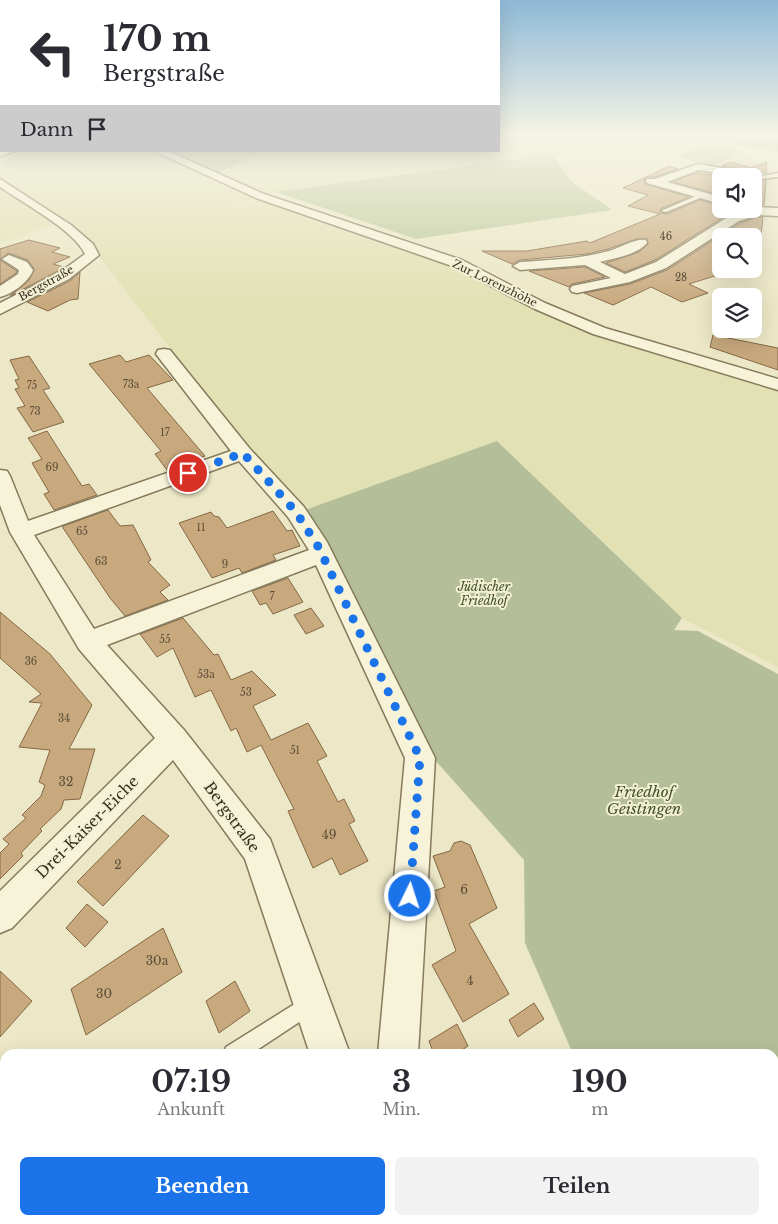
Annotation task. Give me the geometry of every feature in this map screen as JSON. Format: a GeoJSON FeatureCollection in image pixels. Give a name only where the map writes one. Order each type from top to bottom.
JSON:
{"type":"FeatureCollection","features":[{"type":"Feature","properties":{"kind":"street"},"geometry":{"type":"LineString","coordinates":[[0,196],[14,192]]}},
{"type":"Feature","properties":{"kind":"street","name":"Bergstraße"},"geometry":{"type":"LineString","coordinates":[[0,309],[64,276],[92,255],[92,250],[79,236],[14,192]]}},
{"type":"Feature","properties":{"kind":"street","name":"Zur Lorenzhöhe"},"geometry":{"type":"LineString","coordinates":[[251,192],[457,263],[540,306],[599,331],[778,385]]}},
{"type":"Feature","properties":{"kind":"street"},"geometry":{"type":"LineString","coordinates":[[693,192],[712,198]]}},
{"type":"Feature","properties":{"kind":"street"},"geometry":{"type":"LineString","coordinates":[[762,211],[778,212]]}},
{"type":"Feature","properties":{"kind":"street"},"geometry":{"type":"LineString","coordinates":[[762,213],[778,220]]}},
{"type":"Feature","properties":{"kind":"street"},"geometry":{"type":"LineString","coordinates":[[577,289],[625,279],[661,265],[735,218]]}},
{"type":"Feature","properties":{"kind":"street"},"geometry":{"type":"LineString","coordinates":[[520,266],[587,261],[625,251],[641,243]]}},
{"type":"Feature","properties":{"kind":"street","name":"Bergstraße"},"geometry":{"type":"LineString","coordinates":[[0,293],[24,276],[26,270],[22,265],[9,259]]}},
{"type":"Feature","properties":{"kind":"street"},"geometry":{"type":"LineString","coordinates":[[587,261],[625,279]]}},
{"type":"Feature","properties":{"kind":"street"},"geometry":{"type":"LineString","coordinates":[[164,354],[243,453],[296,512],[322,554],[420,758],[398,1049]]}},
{"type":"Feature","properties":{"kind":"street"},"geometry":{"type":"LineString","coordinates":[[21,532],[243,453]]}},
{"type":"Feature","properties":{"kind":"street","name":"Bergstraße"},"geometry":{"type":"LineString","coordinates":[[0,476],[21,532],[88,642],[174,739],[258,850],[328,1049]]}},
{"type":"Feature","properties":{"kind":"street"},"geometry":{"type":"LineString","coordinates":[[88,642],[322,554]]}},
{"type":"Feature","properties":{"kind":"street","name":"Drei-Kaiser-Eiche"},"geometry":{"type":"LineString","coordinates":[[0,916],[174,739]]}},
{"type":"Feature","properties":{"kind":"lane"},"geometry":{"type":"LineString","coordinates":[[664,210],[703,195]]}},
{"type":"Feature","properties":{"kind":"lane"},"geometry":{"type":"LineString","coordinates":[[241,1049],[313,1002]]}},
{"type":"Feature","properties":{"kind":"green space"},"geometry":{"type":"Polygon","coordinates":[[[0,192],[276,192],[219,211],[266,197],[456,263],[538,307],[778,389],[778,667],[682,618],[498,441],[305,510],[248,448],[93,249],[58,223],[0,243],[0,192]]]}},
{"type":"Feature","properties":{"kind":"green space"},"geometry":{"type":"Polygon","coordinates":[[[276,192],[586,192],[612,210],[416,239],[276,192]]]}},
{"type":"Feature","properties":{"kind":"green space","name":"Friedhof Geistingen"},"geometry":{"type":"Polygon","coordinates":[[[497,441],[682,618],[674,630],[698,631],[778,674],[778,1049],[571,1049],[525,943],[524,860],[426,750],[351,588],[305,510],[497,441]]]}},
{"type":"Feature","properties":{"kind":"building"},"geometry":{"type":"Polygon","coordinates":[[[638,192],[672,192],[689,197],[660,209],[661,213],[667,214],[700,200],[712,203],[712,218],[722,218],[655,260],[625,272],[606,263],[639,252],[648,244],[647,239],[637,239],[587,254],[520,260],[512,264],[482,251],[527,251],[587,241],[590,243],[660,214],[628,206],[648,195],[638,192]]]}},
{"type":"Feature","properties":{"kind":"building"},"geometry":{"type":"Polygon","coordinates":[[[762,192],[765,192],[764,205],[762,205],[762,192]]]}},
{"type":"Feature","properties":{"kind":"building"},"geometry":{"type":"Polygon","coordinates":[[[763,217],[762,228],[732,228],[740,223],[763,217]]]}},
{"type":"Feature","properties":{"kind":"building"},"geometry":{"type":"Polygon","coordinates":[[[29,240],[60,248],[52,252],[70,257],[53,264],[64,267],[58,271],[10,296],[29,280],[34,269],[28,260],[8,253],[0,260],[0,249],[29,240]]]}},
{"type":"Feature","properties":{"kind":"building"},"geometry":{"type":"Polygon","coordinates":[[[712,241],[712,277],[689,284],[708,293],[682,302],[651,287],[613,305],[584,293],[630,284],[667,270],[712,241]]]}},
{"type":"Feature","properties":{"kind":"building"},"geometry":{"type":"Polygon","coordinates":[[[0,260],[17,271],[0,284],[0,260]]]}},
{"type":"Feature","properties":{"kind":"building"},"geometry":{"type":"Polygon","coordinates":[[[585,267],[605,277],[572,284],[569,287],[529,271],[585,267]]]}},
{"type":"Feature","properties":{"kind":"building"},"geometry":{"type":"Polygon","coordinates":[[[80,272],[78,299],[70,300],[48,311],[27,302],[70,281],[80,272]]]}},
{"type":"Feature","properties":{"kind":"building"},"geometry":{"type":"Polygon","coordinates":[[[712,338],[728,338],[778,348],[778,370],[710,347],[712,338]]]}},
{"type":"Feature","properties":{"kind":"building"},"geometry":{"type":"Polygon","coordinates":[[[120,355],[126,362],[149,355],[173,380],[147,388],[205,456],[167,470],[155,454],[161,451],[89,364],[120,355]]]}},
{"type":"Feature","properties":{"kind":"building"},"geometry":{"type":"Polygon","coordinates":[[[29,356],[50,388],[43,390],[64,422],[33,432],[17,408],[25,406],[15,389],[19,388],[15,380],[19,379],[10,360],[29,356]]]}},
{"type":"Feature","properties":{"kind":"building"},"geometry":{"type":"Polygon","coordinates":[[[47,431],[82,486],[89,484],[97,495],[54,510],[44,494],[49,492],[32,463],[42,459],[28,438],[47,431]]]}},
{"type":"Feature","properties":{"kind":"building"},"geometry":{"type":"Polygon","coordinates":[[[108,510],[120,526],[133,525],[151,560],[148,562],[170,585],[160,592],[168,600],[125,616],[110,598],[63,528],[63,526],[108,510]]]}},
{"type":"Feature","properties":{"kind":"building"},"geometry":{"type":"Polygon","coordinates":[[[273,511],[287,531],[292,530],[300,546],[273,555],[276,560],[242,573],[239,568],[212,578],[179,523],[211,512],[214,516],[219,517],[227,528],[273,511]]]}},
{"type":"Feature","properties":{"kind":"building"},"geometry":{"type":"Polygon","coordinates":[[[288,578],[303,602],[273,614],[266,603],[260,605],[252,591],[288,578]]]}},
{"type":"Feature","properties":{"kind":"building"},"geometry":{"type":"Polygon","coordinates":[[[311,608],[324,626],[306,634],[294,615],[311,608]]]}},
{"type":"Feature","properties":{"kind":"building"},"geometry":{"type":"Polygon","coordinates":[[[0,612],[50,654],[92,705],[69,749],[95,749],[80,799],[64,800],[61,809],[40,829],[42,831],[21,853],[23,856],[0,879],[0,853],[9,844],[3,839],[26,818],[22,815],[41,796],[45,785],[39,782],[50,750],[19,747],[42,703],[29,702],[41,694],[0,658],[0,612]]]}},
{"type":"Feature","properties":{"kind":"building"},"geometry":{"type":"Polygon","coordinates":[[[183,618],[214,655],[218,654],[231,680],[252,671],[276,695],[253,706],[271,740],[308,723],[327,756],[317,761],[338,802],[344,799],[355,821],[349,824],[368,861],[340,875],[332,858],[313,868],[288,811],[294,809],[261,745],[247,752],[236,728],[231,731],[211,690],[195,697],[173,648],[157,657],[140,634],[183,618]]]}},
{"type":"Feature","properties":{"kind":"building"},"geometry":{"type":"Polygon","coordinates":[[[143,815],[169,836],[103,906],[77,882],[143,815]]]}},
{"type":"Feature","properties":{"kind":"building"},"geometry":{"type":"Polygon","coordinates":[[[461,841],[470,845],[497,908],[469,924],[509,994],[463,1022],[432,965],[456,951],[434,891],[445,887],[433,856],[450,851],[454,843],[461,841]]]}},
{"type":"Feature","properties":{"kind":"building"},"geometry":{"type":"Polygon","coordinates":[[[87,904],[108,922],[85,947],[66,928],[87,904]]]}},
{"type":"Feature","properties":{"kind":"building"},"geometry":{"type":"Polygon","coordinates":[[[163,928],[182,972],[86,1035],[71,989],[163,928]]]}},
{"type":"Feature","properties":{"kind":"building"},"geometry":{"type":"Polygon","coordinates":[[[0,971],[32,1001],[0,1037],[0,971]]]}},
{"type":"Feature","properties":{"kind":"building"},"geometry":{"type":"Polygon","coordinates":[[[235,981],[250,1011],[219,1033],[206,1001],[235,981]]]}},
{"type":"Feature","properties":{"kind":"building"},"geometry":{"type":"Polygon","coordinates":[[[534,1003],[544,1019],[518,1037],[509,1020],[534,1003]]]}},
{"type":"Feature","properties":{"kind":"building"},"geometry":{"type":"Polygon","coordinates":[[[457,1024],[468,1046],[464,1049],[432,1049],[429,1041],[457,1024]]]}},
{"type":"Feature","properties":{"kind":"route"},"geometry":{"type":"LineString","coordinates":[[188,473],[243,453],[296,512],[319,548],[420,758],[410,896]]}},
{"type":"Feature","properties":{"kind":"park label","name":"Jüdischer Friedhof"},"geometry":{"type":"Point","coordinates":[484,593]}}]}
